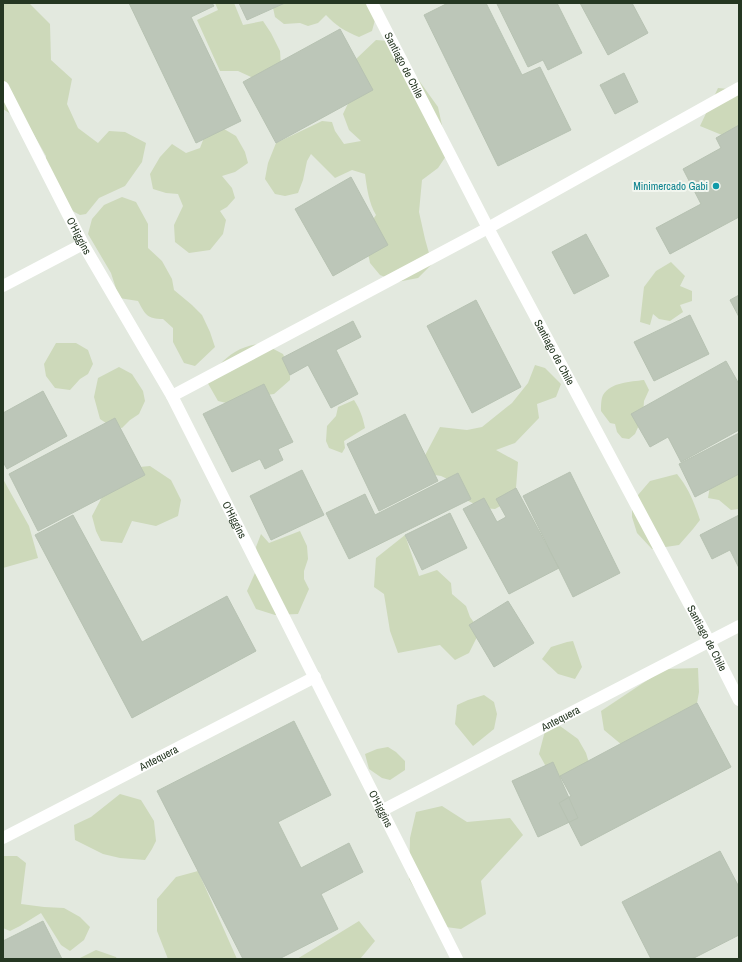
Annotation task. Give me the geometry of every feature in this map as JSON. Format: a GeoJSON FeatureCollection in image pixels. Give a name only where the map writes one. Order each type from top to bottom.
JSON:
{"type":"FeatureCollection","features":[{"type":"Feature","properties":{"kind":"street","name":"Santiago de Chile"},"geometry":{"type":"LineString","coordinates":[[372,3],[488,228],[709,641],[739,700]]}},
{"type":"Feature","properties":{"kind":"street","name":"O'Higgins"},"geometry":{"type":"LineString","coordinates":[[3,87],[83,244],[172,396],[456,959]]}},
{"type":"Feature","properties":{"kind":"street"},"geometry":{"type":"LineString","coordinates":[[172,396],[488,228],[739,88]]}},
{"type":"Feature","properties":{"kind":"street"},"geometry":{"type":"LineString","coordinates":[[3,286],[83,244]]}},
{"type":"Feature","properties":{"kind":"street","name":"Antequera"},"geometry":{"type":"LineString","coordinates":[[382,811],[739,626]]}},
{"type":"Feature","properties":{"kind":"street","name":"Antequera"},"geometry":{"type":"LineString","coordinates":[[3,838],[314,677]]}},
{"type":"Feature","properties":{"kind":"green space"},"geometry":{"type":"Polygon","coordinates":[[[3,3],[29,3],[50,24],[51,60],[72,79],[67,104],[78,128],[98,143],[109,131],[125,132],[146,143],[142,162],[125,186],[99,198],[86,214],[80,215],[56,202],[46,177],[46,156],[29,126],[3,109],[3,3]]]}},
{"type":"Feature","properties":{"kind":"green space"},"geometry":{"type":"Polygon","coordinates":[[[215,3],[234,3],[243,25],[263,21],[280,51],[281,66],[260,81],[238,71],[220,71],[197,20],[218,10],[215,3]]]}},
{"type":"Feature","properties":{"kind":"green space"},"geometry":{"type":"Polygon","coordinates":[[[272,3],[370,3],[375,20],[372,31],[359,37],[341,28],[326,15],[318,23],[308,26],[300,23],[284,24],[275,17],[272,3]]]}},
{"type":"Feature","properties":{"kind":"green space"},"geometry":{"type":"Polygon","coordinates":[[[376,40],[388,41],[438,107],[448,153],[438,168],[422,180],[419,212],[432,264],[418,278],[397,282],[380,275],[370,263],[365,231],[376,215],[370,201],[365,174],[352,170],[335,178],[311,154],[307,161],[303,180],[298,193],[285,196],[275,194],[265,179],[268,163],[276,143],[322,121],[332,122],[335,131],[344,144],[361,141],[349,130],[343,114],[354,91],[356,59],[376,40]]]}},
{"type":"Feature","properties":{"kind":"green space"},"geometry":{"type":"Polygon","coordinates":[[[718,88],[739,90],[739,136],[734,140],[700,126],[718,88]]]}},
{"type":"Feature","properties":{"kind":"green space"},"geometry":{"type":"Polygon","coordinates":[[[224,129],[236,136],[245,152],[248,163],[235,172],[222,176],[232,188],[235,198],[227,207],[220,211],[226,220],[223,234],[210,250],[189,253],[175,242],[174,225],[183,206],[178,194],[166,193],[153,189],[150,174],[160,157],[172,144],[186,153],[200,148],[205,135],[224,129]]]}},
{"type":"Feature","properties":{"kind":"green space"},"geometry":{"type":"Polygon","coordinates":[[[122,197],[136,202],[148,224],[148,248],[162,261],[172,279],[174,290],[202,315],[210,332],[215,347],[195,366],[184,363],[173,342],[173,328],[163,319],[153,318],[147,315],[138,301],[119,298],[111,273],[88,234],[92,219],[104,205],[122,197]]]}},
{"type":"Feature","properties":{"kind":"green space"},"geometry":{"type":"Polygon","coordinates":[[[671,262],[685,276],[680,286],[692,291],[692,301],[680,305],[683,312],[670,321],[659,319],[653,314],[650,325],[640,322],[644,287],[656,271],[671,262]]]}},
{"type":"Feature","properties":{"kind":"green space"},"geometry":{"type":"Polygon","coordinates":[[[56,343],[76,343],[88,350],[93,364],[88,374],[80,379],[70,390],[55,388],[46,376],[44,364],[56,343]]]}},
{"type":"Feature","properties":{"kind":"green space"},"geometry":{"type":"Polygon","coordinates":[[[262,343],[283,354],[290,370],[290,380],[274,394],[259,396],[239,406],[218,401],[206,380],[219,365],[238,350],[262,343]]]}},
{"type":"Feature","properties":{"kind":"green space"},"geometry":{"type":"Polygon","coordinates":[[[535,365],[545,368],[561,384],[556,397],[537,404],[539,418],[515,443],[496,450],[518,462],[516,488],[511,500],[495,509],[483,508],[460,497],[456,483],[441,476],[429,474],[421,463],[440,427],[467,430],[482,427],[512,403],[528,383],[535,365]]]}},
{"type":"Feature","properties":{"kind":"green space"},"geometry":{"type":"Polygon","coordinates":[[[119,367],[132,374],[143,391],[145,401],[139,414],[122,428],[109,425],[100,419],[94,397],[98,378],[119,367]]]}},
{"type":"Feature","properties":{"kind":"green space"},"geometry":{"type":"Polygon","coordinates":[[[644,380],[649,390],[644,401],[643,416],[635,434],[629,439],[622,438],[617,432],[615,424],[610,423],[601,411],[602,397],[611,387],[627,382],[644,380]]]}},
{"type":"Feature","properties":{"kind":"green space"},"geometry":{"type":"Polygon","coordinates":[[[354,400],[361,414],[365,428],[344,441],[345,448],[342,453],[329,448],[326,441],[327,426],[336,416],[338,407],[354,400]]]}},
{"type":"Feature","properties":{"kind":"green space"},"geometry":{"type":"Polygon","coordinates":[[[739,465],[739,509],[731,510],[719,500],[708,498],[711,480],[739,465]]]}},
{"type":"Feature","properties":{"kind":"green space"},"geometry":{"type":"Polygon","coordinates":[[[150,466],[171,480],[181,500],[178,516],[156,526],[132,521],[122,543],[101,541],[96,531],[92,516],[112,478],[129,468],[150,466]]]}},
{"type":"Feature","properties":{"kind":"green space"},"geometry":{"type":"Polygon","coordinates":[[[677,474],[691,496],[700,520],[679,545],[652,549],[637,533],[632,517],[632,502],[650,481],[677,474]]]}},
{"type":"Feature","properties":{"kind":"green space"},"geometry":{"type":"Polygon","coordinates":[[[3,479],[29,526],[38,558],[3,568],[3,479]]]}},
{"type":"Feature","properties":{"kind":"green space"},"geometry":{"type":"Polygon","coordinates":[[[300,531],[307,546],[308,559],[304,571],[304,579],[309,589],[298,614],[275,615],[256,609],[247,591],[259,564],[256,547],[261,534],[269,543],[300,531]]]}},
{"type":"Feature","properties":{"kind":"green space"},"geometry":{"type":"Polygon","coordinates":[[[405,535],[419,576],[437,570],[451,583],[452,594],[466,606],[470,617],[480,631],[469,653],[455,660],[440,645],[398,653],[390,631],[384,594],[374,587],[376,558],[405,535]]]}},
{"type":"Feature","properties":{"kind":"green space"},"geometry":{"type":"Polygon","coordinates":[[[573,641],[582,667],[575,679],[558,674],[542,659],[551,647],[573,641]]]}},
{"type":"Feature","properties":{"kind":"green space"},"geometry":{"type":"Polygon","coordinates":[[[698,668],[699,692],[694,720],[628,750],[604,730],[601,711],[643,683],[665,669],[698,668]]]}},
{"type":"Feature","properties":{"kind":"green space"},"geometry":{"type":"Polygon","coordinates":[[[484,695],[494,702],[497,714],[494,729],[473,746],[455,724],[457,705],[484,695]]]}},
{"type":"Feature","properties":{"kind":"green space"},"geometry":{"type":"Polygon","coordinates":[[[560,726],[578,739],[586,753],[592,773],[578,787],[549,772],[539,754],[545,731],[560,726]]]}},
{"type":"Feature","properties":{"kind":"green space"},"geometry":{"type":"Polygon","coordinates":[[[388,747],[396,752],[405,761],[405,770],[390,780],[382,778],[369,769],[365,754],[377,749],[388,747]]]}},
{"type":"Feature","properties":{"kind":"green space"},"geometry":{"type":"Polygon","coordinates":[[[120,794],[141,800],[154,821],[156,841],[145,860],[120,858],[103,854],[75,840],[74,825],[91,817],[120,794]]]}},
{"type":"Feature","properties":{"kind":"green space"},"geometry":{"type":"Polygon","coordinates":[[[442,806],[467,822],[510,818],[523,835],[481,881],[486,914],[461,929],[438,926],[409,879],[410,838],[416,812],[442,806]]]}},
{"type":"Feature","properties":{"kind":"green space"},"geometry":{"type":"Polygon","coordinates":[[[4,856],[17,856],[26,863],[21,904],[64,908],[80,917],[90,927],[84,940],[70,951],[61,945],[41,913],[10,931],[3,928],[4,856]]]}},
{"type":"Feature","properties":{"kind":"green space"},"geometry":{"type":"Polygon","coordinates":[[[198,871],[237,959],[168,959],[157,931],[157,899],[176,877],[198,871]]]}},
{"type":"Feature","properties":{"kind":"green space"},"geometry":{"type":"Polygon","coordinates":[[[359,921],[375,941],[360,959],[297,959],[359,921]]]}},
{"type":"Feature","properties":{"kind":"green space"},"geometry":{"type":"Polygon","coordinates":[[[96,950],[116,957],[117,959],[78,959],[96,950]]]}},
{"type":"Feature","properties":{"kind":"building"},"geometry":{"type":"Polygon","coordinates":[[[129,3],[212,3],[214,6],[191,17],[241,121],[196,143],[129,3]]]}},
{"type":"Feature","properties":{"kind":"building"},"geometry":{"type":"Polygon","coordinates":[[[239,3],[285,3],[247,20],[239,3]]]}},
{"type":"Feature","properties":{"kind":"building"},"geometry":{"type":"Polygon","coordinates":[[[448,3],[486,3],[522,75],[540,67],[571,130],[498,166],[424,15],[448,3]]]}},
{"type":"Feature","properties":{"kind":"building"},"geometry":{"type":"Polygon","coordinates":[[[557,3],[582,53],[548,70],[543,60],[528,67],[497,4],[557,3]]]}},
{"type":"Feature","properties":{"kind":"building"},"geometry":{"type":"Polygon","coordinates":[[[580,3],[632,3],[648,33],[608,55],[580,3]]]}},
{"type":"Feature","properties":{"kind":"building"},"geometry":{"type":"Polygon","coordinates":[[[340,29],[373,90],[276,143],[243,82],[340,29]]]}},
{"type":"Feature","properties":{"kind":"building"},"geometry":{"type":"Polygon","coordinates":[[[624,73],[638,102],[615,114],[600,85],[624,73]]]}},
{"type":"Feature","properties":{"kind":"building","name":"Minimercado Gabi"},"geometry":{"type":"Polygon","coordinates":[[[739,125],[739,217],[670,254],[656,228],[701,204],[683,169],[721,148],[716,138],[739,125]]]}},
{"type":"Feature","properties":{"kind":"building"},"geometry":{"type":"Polygon","coordinates":[[[351,177],[388,245],[333,276],[295,209],[351,177]]]}},
{"type":"Feature","properties":{"kind":"building"},"geometry":{"type":"Polygon","coordinates":[[[586,234],[609,276],[574,294],[552,252],[586,234]]]}},
{"type":"Feature","properties":{"kind":"building"},"geometry":{"type":"Polygon","coordinates":[[[739,295],[739,317],[730,300],[739,295]]]}},
{"type":"Feature","properties":{"kind":"building"},"geometry":{"type":"Polygon","coordinates":[[[476,300],[521,387],[472,413],[427,326],[476,300]]]}},
{"type":"Feature","properties":{"kind":"building"},"geometry":{"type":"Polygon","coordinates":[[[690,315],[709,354],[654,381],[634,342],[690,315]]]}},
{"type":"Feature","properties":{"kind":"building"},"geometry":{"type":"Polygon","coordinates":[[[353,321],[361,337],[336,350],[358,394],[331,408],[308,365],[290,375],[282,358],[353,321]]]}},
{"type":"Feature","properties":{"kind":"building"},"geometry":{"type":"Polygon","coordinates":[[[726,361],[739,384],[739,430],[681,462],[668,437],[650,447],[631,414],[726,361]]]}},
{"type":"Feature","properties":{"kind":"building"},"geometry":{"type":"Polygon","coordinates":[[[264,384],[293,442],[278,449],[283,460],[265,469],[260,459],[232,472],[203,414],[264,384]]]}},
{"type":"Feature","properties":{"kind":"building"},"geometry":{"type":"Polygon","coordinates":[[[43,391],[67,436],[7,469],[3,462],[3,413],[43,391]]]}},
{"type":"Feature","properties":{"kind":"building"},"geometry":{"type":"Polygon","coordinates":[[[405,414],[438,481],[379,511],[347,444],[405,414]]]}},
{"type":"Feature","properties":{"kind":"building"},"geometry":{"type":"Polygon","coordinates":[[[115,418],[145,475],[38,531],[9,474],[115,418]]]}},
{"type":"Feature","properties":{"kind":"building"},"geometry":{"type":"Polygon","coordinates":[[[739,433],[739,474],[695,497],[679,464],[739,433]]]}},
{"type":"Feature","properties":{"kind":"building"},"geometry":{"type":"Polygon","coordinates":[[[302,470],[324,515],[271,540],[250,496],[302,470]]]}},
{"type":"Feature","properties":{"kind":"building"},"geometry":{"type":"Polygon","coordinates":[[[570,472],[620,573],[573,597],[523,496],[570,472]]]}},
{"type":"Feature","properties":{"kind":"building"},"geometry":{"type":"Polygon","coordinates":[[[458,473],[471,499],[349,559],[326,513],[365,494],[375,515],[458,473]]]}},
{"type":"Feature","properties":{"kind":"building"},"geometry":{"type":"Polygon","coordinates":[[[516,488],[559,568],[509,594],[463,509],[484,498],[497,522],[506,517],[496,499],[516,488]]]}},
{"type":"Feature","properties":{"kind":"building"},"geometry":{"type":"Polygon","coordinates":[[[450,513],[467,548],[422,570],[405,535],[450,513]]]}},
{"type":"Feature","properties":{"kind":"building"},"geometry":{"type":"Polygon","coordinates":[[[73,515],[142,642],[227,596],[256,651],[132,718],[35,535],[73,515]]]}},
{"type":"Feature","properties":{"kind":"building"},"geometry":{"type":"Polygon","coordinates":[[[739,515],[739,568],[730,550],[712,559],[700,535],[739,515]]]}},
{"type":"Feature","properties":{"kind":"building"},"geometry":{"type":"Polygon","coordinates":[[[508,601],[534,643],[494,667],[469,625],[508,601]]]}},
{"type":"Feature","properties":{"kind":"building"},"geometry":{"type":"Polygon","coordinates":[[[697,703],[731,767],[581,846],[559,803],[571,796],[560,776],[697,703]]]}},
{"type":"Feature","properties":{"kind":"building"},"geometry":{"type":"Polygon","coordinates":[[[294,721],[331,795],[278,822],[301,868],[349,843],[363,872],[321,894],[338,929],[279,959],[243,959],[157,791],[294,721]]]}},
{"type":"Feature","properties":{"kind":"building"},"geometry":{"type":"Polygon","coordinates":[[[553,762],[578,818],[538,837],[512,781],[553,762]]]}},
{"type":"Feature","properties":{"kind":"building"},"geometry":{"type":"Polygon","coordinates":[[[720,851],[739,887],[739,935],[692,959],[651,959],[622,902],[720,851]]]}},
{"type":"Feature","properties":{"kind":"building"},"geometry":{"type":"Polygon","coordinates":[[[43,921],[62,959],[3,959],[3,941],[43,921]]]}},
{"type":"Feature","properties":{"kind":"place","name":"Minimercado Gabi"},"geometry":{"type":"Point","coordinates":[716,186]}}]}
